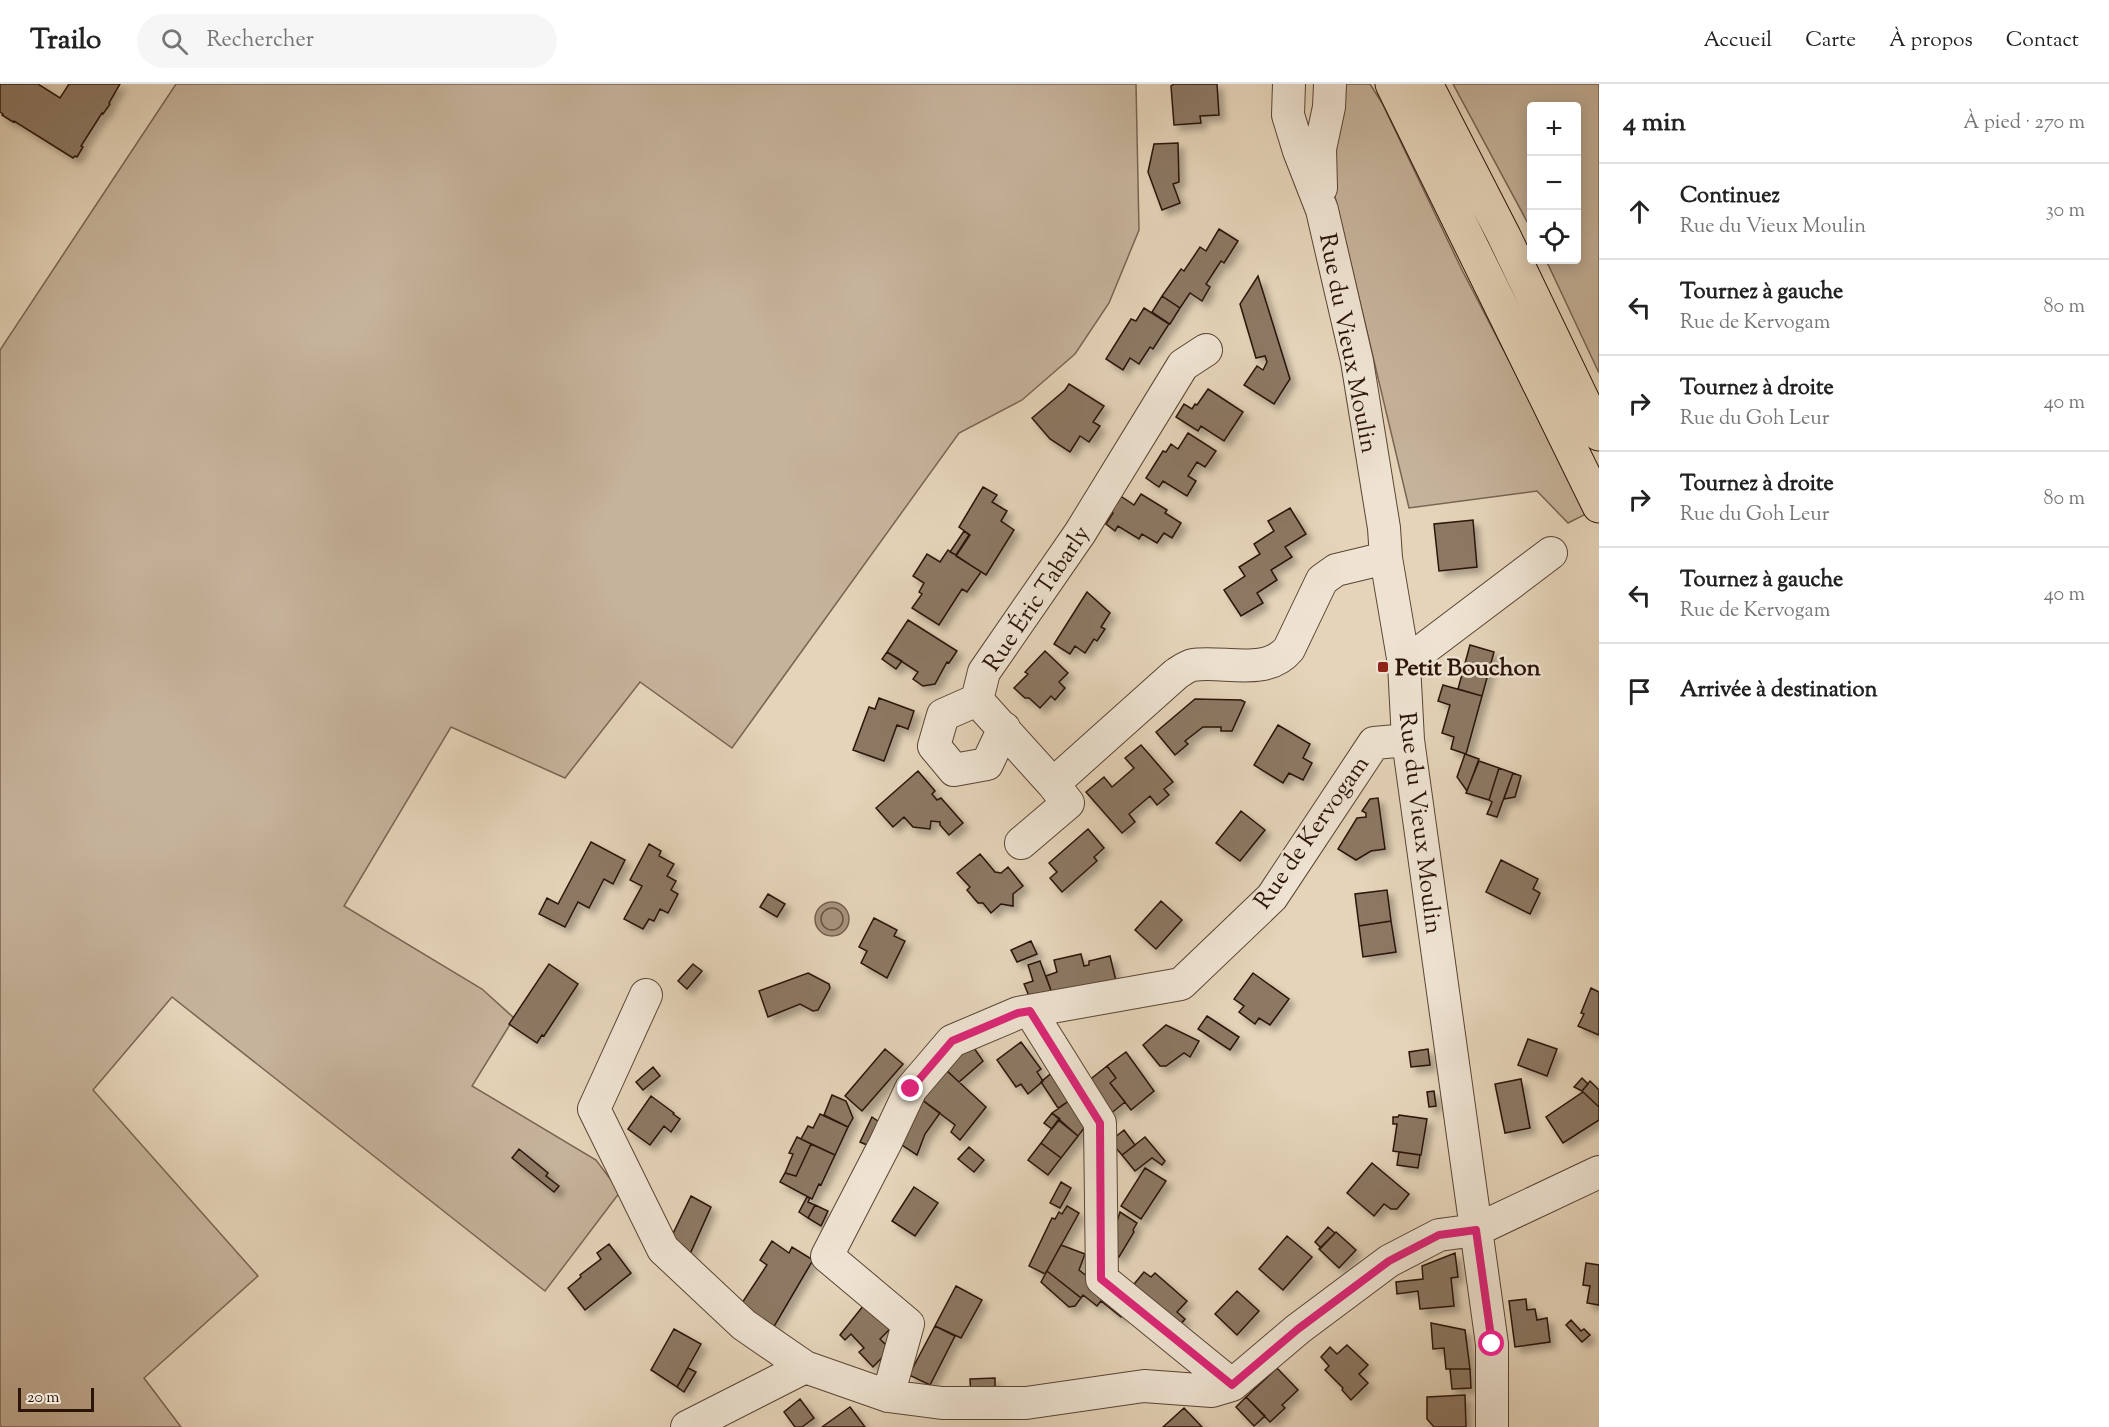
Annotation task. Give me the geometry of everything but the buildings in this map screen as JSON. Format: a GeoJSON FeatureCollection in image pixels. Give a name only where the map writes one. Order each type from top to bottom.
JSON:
{"type":"FeatureCollection","features":[{"type":"Feature","properties":{"kind":"main road"},"geometry":{"type":"LineString","coordinates":[[1392,84],[1599,506]]}},
{"type":"Feature","properties":{"kind":"main road"},"geometry":{"type":"LineString","coordinates":[[1426,84],[1504,236],[1599,434]]}},
{"type":"Feature","properties":{"kind":"street","name":"Rue du Vieux Moulin"},"geometry":{"type":"LineString","coordinates":[[1289,84],[1288,115],[1322,210],[1357,361],[1384,528],[1386,558],[1404,664],[1408,740],[1492,1344],[1492,1427]]}},
{"type":"Feature","properties":{"kind":"street"},"geometry":{"type":"LineString","coordinates":[[1322,210],[1320,149],[1329,107],[1330,84]]}},
{"type":"Feature","properties":{"kind":"street","name":"Rue Éric Tabarly"},"geometry":{"type":"LineString","coordinates":[[1021,843],[1068,803],[977,700],[984,672],[1080,533],[1183,365],[1206,350]]}},
{"type":"Feature","properties":{"kind":"street"},"geometry":{"type":"LineString","coordinates":[[1404,664],[1551,553]]}},
{"type":"Feature","properties":{"kind":"street"},"geometry":{"type":"LineString","coordinates":[[1053,784],[1176,674],[1190,665],[1254,665],[1282,657],[1289,649],[1322,580],[1336,570],[1386,558]]}},
{"type":"Feature","properties":{"kind":"street"},"geometry":{"type":"LineString","coordinates":[[977,700],[943,715],[934,746],[954,770],[987,764],[1004,728]]}},
{"type":"Feature","properties":{"kind":"street","name":"Rue de Kervogam"},"geometry":{"type":"LineString","coordinates":[[888,1396],[908,1324],[827,1256],[911,1089],[952,1041],[1018,1013],[1181,984],[1272,897],[1374,743],[1408,740]]}},
{"type":"Feature","properties":{"kind":"street"},"geometry":{"type":"LineString","coordinates":[[646,996],[594,1109],[663,1249],[744,1324],[805,1367],[888,1396],[942,1404],[1026,1403],[1144,1386],[1212,1391],[1232,1385],[1298,1329],[1389,1261],[1439,1235],[1476,1230],[1599,1172]]}},
{"type":"Feature","properties":{"kind":"street"},"geometry":{"type":"LineString","coordinates":[[1030,1011],[1100,1123],[1101,1279],[1232,1385]]}},
{"type":"Feature","properties":{"kind":"street"},"geometry":{"type":"LineString","coordinates":[[687,1427],[805,1367]]}},
{"type":"Feature","properties":{"kind":"shaded area"},"geometry":{"type":"Polygon","coordinates":[[[176,84],[1136,84],[1139,230],[1109,303],[1075,354],[1022,400],[959,433],[732,748],[640,682],[565,778],[451,727],[344,906],[482,989],[514,1018],[472,1086],[596,1160],[620,1192],[545,1291],[172,997],[93,1090],[258,1276],[144,1378],[181,1427],[2,1427],[0,1425],[0,350],[176,84]]]}},
{"type":"Feature","properties":{"kind":"shaded area"},"geometry":{"type":"Polygon","coordinates":[[[1343,84],[1370,84],[1382,103],[1462,270],[1588,513],[1568,523],[1537,491],[1409,508],[1330,176],[1343,84]]]}},
{"type":"Feature","properties":{"kind":"shaded area"},"geometry":{"type":"Polygon","coordinates":[[[1453,84],[1599,84],[1599,373],[1548,264],[1581,264],[1581,102],[1527,102],[1527,222],[1453,84]]]}},
{"type":"Feature","properties":{"kind":"water"},"geometry":{"type":"Polygon","coordinates":[[[832,902],[844,907],[849,919],[844,931],[832,936],[820,931],[815,919],[820,907],[832,902]]]}},
{"type":"Feature","properties":{"kind":"place","name":"Petit Bouchon"},"geometry":{"type":"Point","coordinates":[1383,667]}},
{"type":"Feature","properties":{"kind":"route"},"geometry":{"type":"LineString","coordinates":[[911,1089],[952,1041],[1018,1013],[1030,1011],[1100,1123],[1101,1279],[1232,1385],[1298,1329],[1389,1261],[1439,1235],[1476,1230],[1492,1344]]}}]}
